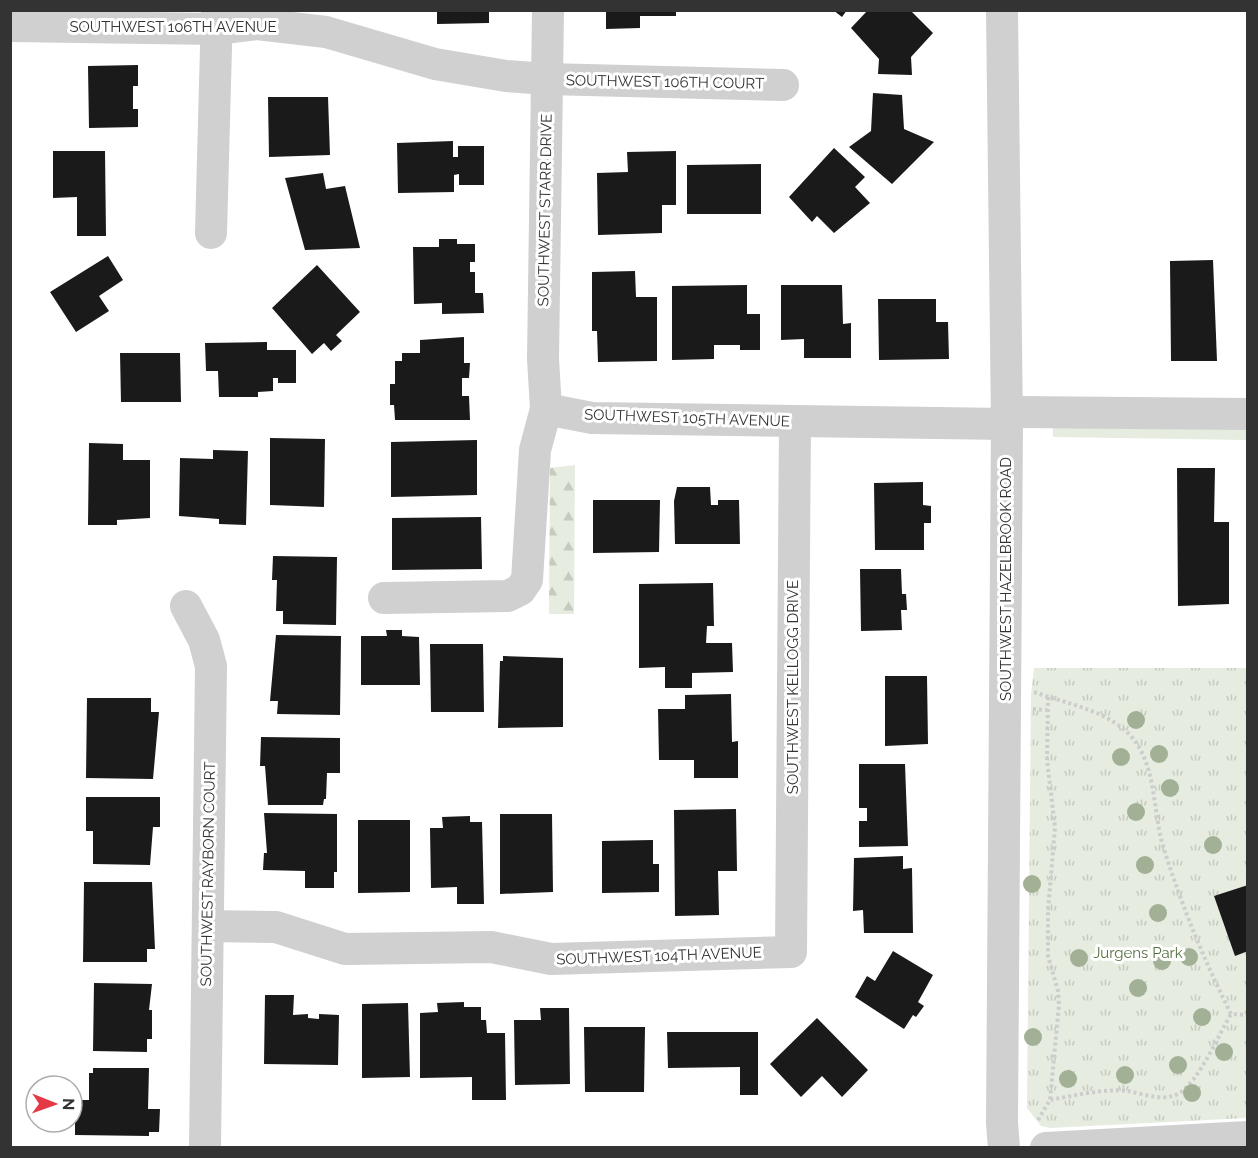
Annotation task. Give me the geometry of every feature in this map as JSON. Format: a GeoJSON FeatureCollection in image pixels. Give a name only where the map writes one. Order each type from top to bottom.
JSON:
{"type":"FeatureCollection","features":[{"type":"Feature","properties":{"kind":"street","name":"SOUTHWEST STARR DRIVE"},"geometry":{"type":"LineString","coordinates":[[546,409],[543,359],[548,10]]}},
{"type":"Feature","properties":{"kind":"street","name":"SOUTHWEST HAZELBROOK ROAD"},"geometry":{"type":"LineString","coordinates":[[1002,10],[1007,418],[1002,1123],[1004,1148]]}},
{"type":"Feature","properties":{"kind":"street","name":"SOUTHWEST 106TH AVENUE"},"geometry":{"type":"LineString","coordinates":[[10,26],[217,20],[257,24],[326,33],[435,64],[506,76],[547,80]]}},
{"type":"Feature","properties":{"kind":"street"},"geometry":{"type":"LineString","coordinates":[[212,233],[217,20]]}},
{"type":"Feature","properties":{"kind":"street","name":"SOUTHWEST 106TH COURT"},"geometry":{"type":"LineString","coordinates":[[547,80],[783,85]]}},
{"type":"Feature","properties":{"kind":"street","name":"SOUTHWEST 105TH AVENUE"},"geometry":{"type":"LineString","coordinates":[[546,409],[592,418],[795,422],[1248,414]]}},
{"type":"Feature","properties":{"kind":"street"},"geometry":{"type":"LineString","coordinates":[[384,597],[508,596],[520,590],[529,569],[535,450],[546,409]]}},
{"type":"Feature","properties":{"kind":"street","name":"SOUTHWEST KELLOGG DRIVE"},"geometry":{"type":"LineString","coordinates":[[791,952],[795,422]]}},
{"type":"Feature","properties":{"kind":"street","name":"SOUTHWEST RAYBORN COURT"},"geometry":{"type":"LineString","coordinates":[[186,606],[204,640],[211,666],[205,1148]]}},
{"type":"Feature","properties":{"kind":"street","name":"SOUTHWEST 104TH AVENUE"},"geometry":{"type":"LineString","coordinates":[[208,926],[276,927],[345,950],[491,947],[551,959],[791,952]]}},
{"type":"Feature","properties":{"kind":"street"},"geometry":{"type":"LineString","coordinates":[[1040,1137],[1248,1137]]}},
{"type":"Feature","properties":{"kind":"path"},"geometry":{"type":"LineString","coordinates":[[1005,682],[1095,711],[1130,735],[1141,751],[1149,772],[1162,843],[1190,925],[1231,1014]]}},
{"type":"Feature","properties":{"kind":"path"},"geometry":{"type":"LineString","coordinates":[[1040,1137],[1050,1100],[1059,1005],[1059,991],[1048,956],[1048,911],[1055,826],[1047,760],[1048,697]]}},
{"type":"Feature","properties":{"kind":"path"},"geometry":{"type":"LineString","coordinates":[[1231,1014],[1248,1015]]}},
{"type":"Feature","properties":{"kind":"path"},"geometry":{"type":"LineString","coordinates":[[1050,1100],[1125,1091],[1156,1098],[1180,1093],[1198,1071],[1231,1014]]}},
{"type":"Feature","properties":{"kind":"green space"},"geometry":{"type":"Polygon","coordinates":[[[1052,398],[1247,401],[1247,440],[1053,437],[1052,398]]]}},
{"type":"Feature","properties":{"kind":"green space"},"geometry":{"type":"Polygon","coordinates":[[[575,465],[574,614],[549,614],[550,468],[575,465]]]}},
{"type":"Feature","properties":{"kind":"green space","name":"Jurgens Park"},"geometry":{"type":"Polygon","coordinates":[[[1034,668],[1247,668],[1247,1118],[1050,1128],[1041,1126],[1027,1108],[1031,694],[1034,668]]]}},
{"type":"Feature","properties":{"kind":"building"},"geometry":{"type":"Polygon","coordinates":[[[437,10],[489,10],[489,23],[437,24],[437,10]]]}},
{"type":"Feature","properties":{"kind":"building"},"geometry":{"type":"Polygon","coordinates":[[[606,10],[676,10],[676,16],[640,16],[640,28],[606,29],[606,10]]]}},
{"type":"Feature","properties":{"kind":"building"},"geometry":{"type":"Polygon","coordinates":[[[833,10],[847,10],[842,17],[833,10]]]}},
{"type":"Feature","properties":{"kind":"building"},"geometry":{"type":"Polygon","coordinates":[[[868,10],[910,10],[933,33],[911,57],[912,75],[878,74],[879,59],[851,28],[868,10]]]}},
{"type":"Feature","properties":{"kind":"building"},"geometry":{"type":"Polygon","coordinates":[[[138,65],[138,86],[133,86],[133,109],[138,109],[138,127],[89,128],[88,66],[138,65]]]}},
{"type":"Feature","properties":{"kind":"building"},"geometry":{"type":"Polygon","coordinates":[[[873,93],[902,95],[904,129],[934,142],[892,184],[849,147],[871,131],[873,93]]]}},
{"type":"Feature","properties":{"kind":"building"},"geometry":{"type":"Polygon","coordinates":[[[268,97],[328,97],[330,155],[269,157],[268,97]]]}},
{"type":"Feature","properties":{"kind":"building"},"geometry":{"type":"Polygon","coordinates":[[[453,141],[453,157],[458,157],[458,146],[484,146],[484,185],[459,185],[459,174],[454,175],[454,192],[398,193],[397,143],[453,141]]]}},
{"type":"Feature","properties":{"kind":"building"},"geometry":{"type":"Polygon","coordinates":[[[834,148],[865,177],[855,187],[870,203],[834,233],[817,216],[812,222],[789,197],[834,148]]]}},
{"type":"Feature","properties":{"kind":"building"},"geometry":{"type":"Polygon","coordinates":[[[53,151],[105,151],[106,236],[77,236],[77,197],[53,198],[53,151]]]}},
{"type":"Feature","properties":{"kind":"building"},"geometry":{"type":"Polygon","coordinates":[[[676,151],[676,205],[662,205],[662,233],[598,235],[597,173],[628,172],[627,152],[676,151]]]}},
{"type":"Feature","properties":{"kind":"building"},"geometry":{"type":"Polygon","coordinates":[[[761,164],[761,214],[687,214],[687,165],[761,164]]]}},
{"type":"Feature","properties":{"kind":"building"},"geometry":{"type":"Polygon","coordinates":[[[323,173],[326,189],[345,186],[360,248],[305,250],[285,178],[323,173]]]}},
{"type":"Feature","properties":{"kind":"building"},"geometry":{"type":"Polygon","coordinates":[[[439,239],[457,239],[457,244],[475,244],[475,262],[470,262],[470,272],[475,272],[475,293],[483,293],[484,313],[442,314],[442,303],[414,304],[413,247],[439,247],[439,239]]]}},
{"type":"Feature","properties":{"kind":"building"},"geometry":{"type":"Polygon","coordinates":[[[108,256],[123,280],[99,296],[109,311],[76,332],[50,292],[108,256]]]}},
{"type":"Feature","properties":{"kind":"building"},"geometry":{"type":"Polygon","coordinates":[[[1213,260],[1217,361],[1171,361],[1170,261],[1213,260]]]}},
{"type":"Feature","properties":{"kind":"building"},"geometry":{"type":"Polygon","coordinates":[[[317,265],[360,312],[336,335],[342,341],[331,351],[324,343],[312,354],[272,308],[317,265]]]}},
{"type":"Feature","properties":{"kind":"building"},"geometry":{"type":"Polygon","coordinates":[[[635,271],[636,297],[657,297],[657,361],[598,362],[597,331],[592,331],[592,272],[635,271]]]}},
{"type":"Feature","properties":{"kind":"building"},"geometry":{"type":"Polygon","coordinates":[[[747,285],[747,314],[760,314],[760,350],[740,350],[740,345],[714,345],[714,359],[672,360],[672,286],[747,285]]]}},
{"type":"Feature","properties":{"kind":"building"},"geometry":{"type":"Polygon","coordinates":[[[781,285],[842,285],[843,324],[851,323],[851,358],[804,358],[804,339],[781,340],[781,285]]]}},
{"type":"Feature","properties":{"kind":"building"},"geometry":{"type":"Polygon","coordinates":[[[878,299],[936,299],[936,322],[948,322],[949,359],[879,360],[878,299]]]}},
{"type":"Feature","properties":{"kind":"building"},"geometry":{"type":"Polygon","coordinates":[[[464,337],[464,363],[470,363],[469,378],[462,378],[462,396],[469,396],[470,420],[395,420],[394,405],[390,405],[390,384],[395,384],[395,361],[402,361],[402,353],[420,353],[420,340],[464,337]]]}},
{"type":"Feature","properties":{"kind":"building"},"geometry":{"type":"Polygon","coordinates":[[[267,342],[267,350],[296,350],[296,383],[278,383],[278,378],[273,378],[273,391],[258,392],[258,397],[219,397],[218,371],[206,371],[205,343],[267,342]]]}},
{"type":"Feature","properties":{"kind":"building"},"geometry":{"type":"Polygon","coordinates":[[[120,353],[180,353],[181,402],[121,402],[120,353]]]}},
{"type":"Feature","properties":{"kind":"building"},"geometry":{"type":"Polygon","coordinates":[[[270,438],[325,439],[324,507],[270,505],[270,438]]]}},
{"type":"Feature","properties":{"kind":"building"},"geometry":{"type":"Polygon","coordinates":[[[477,440],[477,495],[391,497],[391,442],[477,440]]]}},
{"type":"Feature","properties":{"kind":"building"},"geometry":{"type":"Polygon","coordinates":[[[89,443],[123,444],[123,460],[150,460],[150,518],[117,520],[117,525],[88,525],[89,443]]]}},
{"type":"Feature","properties":{"kind":"building"},"geometry":{"type":"Polygon","coordinates":[[[213,450],[248,451],[246,525],[219,524],[219,519],[179,516],[180,458],[213,459],[213,450]]]}},
{"type":"Feature","properties":{"kind":"building"},"geometry":{"type":"Polygon","coordinates":[[[1177,468],[1215,468],[1214,522],[1229,522],[1229,604],[1178,606],[1177,468]]]}},
{"type":"Feature","properties":{"kind":"building"},"geometry":{"type":"Polygon","coordinates":[[[923,482],[923,505],[931,506],[931,523],[924,523],[924,550],[875,550],[874,483],[923,482]]]}},
{"type":"Feature","properties":{"kind":"building"},"geometry":{"type":"Polygon","coordinates":[[[677,487],[710,487],[711,505],[718,505],[718,500],[739,500],[740,544],[675,544],[674,501],[677,487]]]}},
{"type":"Feature","properties":{"kind":"building"},"geometry":{"type":"Polygon","coordinates":[[[593,500],[660,500],[659,552],[593,553],[593,500]]]}},
{"type":"Feature","properties":{"kind":"building"},"geometry":{"type":"Polygon","coordinates":[[[481,517],[482,569],[392,570],[392,518],[481,517]]]}},
{"type":"Feature","properties":{"kind":"building"},"geometry":{"type":"Polygon","coordinates":[[[273,556],[337,557],[336,625],[283,624],[283,611],[276,611],[277,580],[272,580],[273,556]]]}},
{"type":"Feature","properties":{"kind":"building"},"geometry":{"type":"Polygon","coordinates":[[[860,569],[901,569],[902,594],[906,594],[907,610],[901,610],[902,630],[861,631],[860,569]]]}},
{"type":"Feature","properties":{"kind":"building"},"geometry":{"type":"Polygon","coordinates":[[[713,583],[714,626],[707,626],[706,643],[732,643],[733,672],[692,673],[692,688],[665,688],[665,667],[639,668],[639,584],[713,583]]]}},
{"type":"Feature","properties":{"kind":"building"},"geometry":{"type":"Polygon","coordinates":[[[386,630],[402,630],[402,636],[419,637],[420,685],[361,685],[361,636],[387,636],[386,630]]]}},
{"type":"Feature","properties":{"kind":"building"},"geometry":{"type":"Polygon","coordinates":[[[276,635],[341,636],[340,715],[277,714],[278,701],[270,701],[276,635]]]}},
{"type":"Feature","properties":{"kind":"building"},"geometry":{"type":"Polygon","coordinates":[[[430,644],[483,644],[484,712],[431,712],[430,644]]]}},
{"type":"Feature","properties":{"kind":"building"},"geometry":{"type":"Polygon","coordinates":[[[503,656],[563,658],[563,727],[498,728],[500,661],[503,661],[503,656]]]}},
{"type":"Feature","properties":{"kind":"building"},"geometry":{"type":"Polygon","coordinates":[[[885,676],[927,676],[928,744],[885,746],[885,676]]]}},
{"type":"Feature","properties":{"kind":"building"},"geometry":{"type":"Polygon","coordinates":[[[731,694],[732,742],[738,741],[738,778],[694,778],[694,760],[659,760],[658,709],[685,709],[685,695],[731,694]]]}},
{"type":"Feature","properties":{"kind":"building"},"geometry":{"type":"Polygon","coordinates":[[[87,698],[151,698],[151,712],[159,712],[153,779],[86,778],[87,698]]]}},
{"type":"Feature","properties":{"kind":"building"},"geometry":{"type":"Polygon","coordinates":[[[261,737],[340,738],[340,773],[327,773],[326,799],[323,805],[268,805],[265,766],[260,766],[261,737]]]}},
{"type":"Feature","properties":{"kind":"building"},"geometry":{"type":"Polygon","coordinates":[[[859,764],[905,764],[908,846],[859,847],[859,821],[867,821],[867,808],[859,808],[859,764]]]}},
{"type":"Feature","properties":{"kind":"building"},"geometry":{"type":"Polygon","coordinates":[[[86,797],[160,797],[160,827],[153,827],[150,865],[93,864],[93,831],[86,831],[86,797]]]}},
{"type":"Feature","properties":{"kind":"building"},"geometry":{"type":"Polygon","coordinates":[[[736,809],[737,871],[718,871],[719,915],[675,916],[674,810],[736,809]]]}},
{"type":"Feature","properties":{"kind":"building"},"geometry":{"type":"Polygon","coordinates":[[[264,813],[337,814],[337,872],[334,872],[334,888],[305,888],[305,871],[263,870],[264,853],[267,853],[264,813]]]}},
{"type":"Feature","properties":{"kind":"building"},"geometry":{"type":"Polygon","coordinates":[[[500,814],[552,814],[553,892],[500,894],[500,814]]]}},
{"type":"Feature","properties":{"kind":"building"},"geometry":{"type":"Polygon","coordinates":[[[470,816],[470,822],[482,822],[484,904],[457,904],[457,887],[431,888],[430,828],[443,828],[442,817],[470,816]]]}},
{"type":"Feature","properties":{"kind":"building"},"geometry":{"type":"Polygon","coordinates":[[[358,820],[410,820],[410,892],[358,893],[358,820]]]}},
{"type":"Feature","properties":{"kind":"building"},"geometry":{"type":"Polygon","coordinates":[[[653,840],[653,864],[659,864],[659,892],[602,893],[602,841],[653,840]]]}},
{"type":"Feature","properties":{"kind":"building"},"geometry":{"type":"Polygon","coordinates":[[[903,856],[903,869],[912,868],[913,933],[864,933],[863,910],[853,911],[854,858],[903,856]]]}},
{"type":"Feature","properties":{"kind":"building"},"geometry":{"type":"Polygon","coordinates":[[[84,882],[152,882],[155,949],[147,949],[147,962],[83,962],[84,882]]]}},
{"type":"Feature","properties":{"kind":"building"},"geometry":{"type":"Polygon","coordinates":[[[1248,885],[1248,951],[1235,956],[1214,896],[1248,885]]]}},
{"type":"Feature","properties":{"kind":"building"},"geometry":{"type":"Polygon","coordinates":[[[893,951],[933,975],[918,1002],[924,1006],[916,1017],[913,1015],[904,1029],[855,997],[867,976],[875,981],[893,951]]]}},
{"type":"Feature","properties":{"kind":"building"},"geometry":{"type":"Polygon","coordinates":[[[94,983],[152,984],[149,1010],[152,1010],[152,1039],[147,1039],[147,1052],[93,1051],[94,983]]]}},
{"type":"Feature","properties":{"kind":"building"},"geometry":{"type":"Polygon","coordinates":[[[265,995],[294,995],[293,1015],[308,1014],[308,1018],[319,1019],[319,1014],[339,1015],[338,1065],[264,1064],[265,995]]]}},
{"type":"Feature","properties":{"kind":"building"},"geometry":{"type":"Polygon","coordinates":[[[464,1002],[464,1007],[481,1007],[481,1020],[486,1020],[487,1033],[505,1033],[506,1100],[472,1100],[472,1077],[420,1078],[420,1013],[438,1012],[437,1003],[464,1002]]]}},
{"type":"Feature","properties":{"kind":"building"},"geometry":{"type":"Polygon","coordinates":[[[408,1003],[410,1077],[362,1078],[362,1004],[408,1003]]]}},
{"type":"Feature","properties":{"kind":"building"},"geometry":{"type":"Polygon","coordinates":[[[540,1008],[569,1008],[570,1084],[515,1085],[514,1020],[541,1020],[540,1008]]]}},
{"type":"Feature","properties":{"kind":"building"},"geometry":{"type":"Polygon","coordinates":[[[817,1018],[868,1070],[842,1097],[822,1076],[801,1097],[770,1064],[817,1018]]]}},
{"type":"Feature","properties":{"kind":"building"},"geometry":{"type":"Polygon","coordinates":[[[584,1027],[645,1027],[644,1092],[585,1092],[584,1027]]]}},
{"type":"Feature","properties":{"kind":"building"},"geometry":{"type":"Polygon","coordinates":[[[667,1032],[758,1032],[758,1095],[740,1095],[740,1067],[668,1068],[667,1032]]]}},
{"type":"Feature","properties":{"kind":"building"},"geometry":{"type":"Polygon","coordinates":[[[93,1068],[149,1068],[148,1109],[160,1109],[159,1132],[149,1132],[149,1136],[75,1135],[84,1134],[84,1100],[89,1100],[89,1073],[93,1073],[93,1068]]]}}]}
